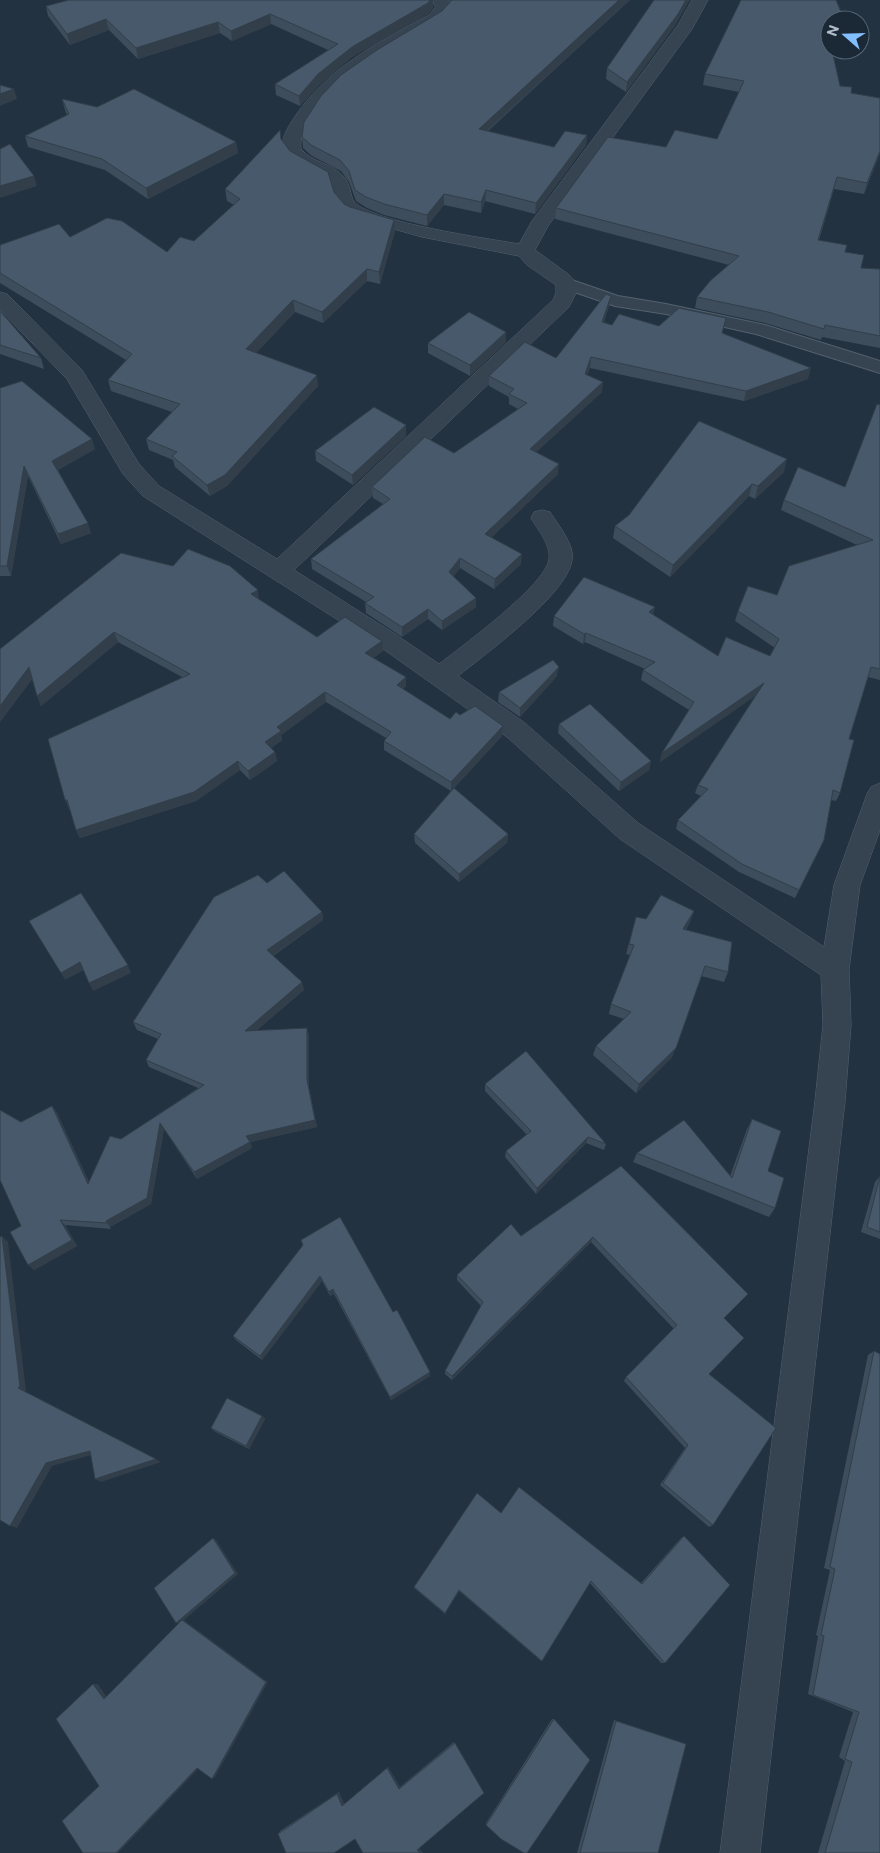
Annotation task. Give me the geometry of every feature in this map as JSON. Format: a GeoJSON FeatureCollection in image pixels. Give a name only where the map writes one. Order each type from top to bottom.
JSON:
{"type":"FeatureCollection","features":[{"type":"Feature","properties":{"kind":"street"},"geometry":{"type":"LineString","coordinates":[[441,0],[443,9],[435,18],[345,70],[331,83],[300,122],[293,134],[292,144],[294,151],[302,159],[334,176],[342,187],[342,198],[349,208],[370,218],[432,235],[525,251],[533,261],[557,274],[566,283],[614,301],[666,308],[759,329],[880,367]]}},
{"type":"Feature","properties":{"kind":"street"},"geometry":{"type":"LineString","coordinates":[[525,251],[539,225],[686,26],[700,0]]}},
{"type":"Feature","properties":{"kind":"street"},"geometry":{"type":"LineString","coordinates":[[279,571],[562,303],[566,293],[566,283]]}},
{"type":"Feature","properties":{"kind":"street"},"geometry":{"type":"LineString","coordinates":[[0,298],[75,375],[131,469],[151,491],[387,640],[516,730],[629,831],[835,969]]}},
{"type":"Feature","properties":{"kind":"street"},"geometry":{"type":"LineString","coordinates":[[440,677],[505,624],[552,581],[561,561],[558,546],[542,518]]}},
{"type":"Feature","properties":{"kind":"street"},"geometry":{"type":"LineString","coordinates":[[740,1853],[830,1101],[837,1026],[835,969],[847,885],[880,794]]}},
{"type":"Feature","properties":{"kind":"building"},"geometry":{"type":"Polygon","coordinates":[[[69,0],[430,0],[428,3],[352,47],[318,74],[299,96],[275,84],[338,44],[270,14],[231,31],[218,22],[136,48],[106,19],[67,34],[46,6],[69,0]]]}},
{"type":"Feature","properties":{"kind":"building"},"geometry":{"type":"Polygon","coordinates":[[[452,0],[619,0],[479,129],[554,147],[565,131],[587,135],[536,203],[486,190],[481,202],[444,194],[427,215],[384,204],[366,197],[355,190],[349,171],[340,160],[311,145],[302,137],[304,122],[321,96],[341,75],[377,50],[442,11],[452,0]]]}},
{"type":"Feature","properties":{"kind":"building"},"geometry":{"type":"Polygon","coordinates":[[[654,0],[686,0],[678,14],[627,82],[607,68],[654,0]]]}},
{"type":"Feature","properties":{"kind":"building"},"geometry":{"type":"Polygon","coordinates":[[[741,0],[836,0],[840,10],[820,10],[820,60],[834,60],[840,86],[852,87],[851,93],[880,98],[880,151],[867,183],[837,177],[818,240],[847,245],[845,252],[864,255],[861,268],[880,269],[880,336],[825,325],[824,329],[768,312],[697,297],[710,281],[739,256],[556,208],[608,137],[666,147],[675,130],[717,139],[744,81],[705,74],[741,0]]]}},
{"type":"Feature","properties":{"kind":"building"},"geometry":{"type":"Polygon","coordinates":[[[0,85],[14,89],[0,94],[0,85]]]}},
{"type":"Feature","properties":{"kind":"building"},"geometry":{"type":"Polygon","coordinates":[[[134,89],[236,142],[146,188],[102,159],[25,136],[69,114],[62,99],[97,107],[134,89]]]}},
{"type":"Feature","properties":{"kind":"building"},"geometry":{"type":"Polygon","coordinates":[[[280,130],[281,139],[290,151],[328,172],[334,192],[344,204],[394,220],[379,272],[367,269],[322,312],[293,300],[246,349],[317,375],[225,475],[207,485],[172,456],[177,452],[146,439],[180,404],[108,380],[132,354],[0,273],[0,245],[59,224],[70,237],[107,218],[122,221],[167,252],[180,237],[194,241],[240,199],[225,189],[280,130]]]}},
{"type":"Feature","properties":{"kind":"building"},"geometry":{"type":"Polygon","coordinates":[[[10,144],[34,176],[0,186],[0,149],[10,144]]]}},
{"type":"Feature","properties":{"kind":"building"},"geometry":{"type":"Polygon","coordinates":[[[606,294],[611,296],[602,322],[612,325],[619,314],[659,326],[679,308],[726,318],[722,333],[811,368],[746,391],[591,357],[585,374],[603,382],[530,449],[559,464],[485,534],[522,554],[495,579],[460,558],[449,572],[476,598],[442,621],[428,609],[402,627],[365,603],[374,597],[311,559],[390,499],[372,487],[425,437],[454,453],[527,403],[509,394],[514,389],[489,376],[525,342],[556,358],[606,294]]]}},
{"type":"Feature","properties":{"kind":"building"},"geometry":{"type":"Polygon","coordinates":[[[0,311],[41,358],[0,345],[0,311]]]}},
{"type":"Feature","properties":{"kind":"building"},"geometry":{"type":"Polygon","coordinates":[[[469,312],[506,332],[470,365],[428,343],[469,312]]]}},
{"type":"Feature","properties":{"kind":"building"},"geometry":{"type":"Polygon","coordinates":[[[22,381],[92,439],[52,461],[88,523],[58,534],[24,466],[7,566],[0,566],[0,388],[22,381]]]}},
{"type":"Feature","properties":{"kind":"building"},"geometry":{"type":"Polygon","coordinates":[[[877,404],[880,405],[880,669],[871,667],[849,739],[854,740],[840,793],[833,790],[824,840],[799,890],[742,864],[678,820],[708,789],[698,785],[764,683],[662,753],[694,702],[643,670],[655,662],[586,633],[584,634],[554,616],[584,577],[655,607],[649,612],[718,656],[726,637],[770,656],[779,639],[738,611],[748,586],[777,595],[789,566],[873,540],[784,500],[798,467],[845,487],[877,404]]]}},
{"type":"Feature","properties":{"kind":"building"},"geometry":{"type":"Polygon","coordinates":[[[374,407],[406,425],[352,475],[315,451],[374,407]]]}},
{"type":"Feature","properties":{"kind":"building"},"geometry":{"type":"Polygon","coordinates":[[[699,421],[787,459],[758,486],[752,484],[673,565],[615,526],[629,515],[699,421]]]}},
{"type":"Feature","properties":{"kind":"building"},"geometry":{"type":"Polygon","coordinates":[[[188,549],[230,566],[258,590],[251,594],[317,637],[345,617],[382,641],[365,653],[406,677],[397,685],[450,719],[456,712],[460,715],[475,706],[503,726],[451,782],[384,741],[391,732],[325,692],[277,727],[281,731],[265,742],[275,752],[248,771],[238,761],[194,792],[76,830],[67,800],[65,800],[48,739],[190,674],[114,632],[37,696],[29,667],[0,706],[0,649],[121,553],[173,566],[188,549]]]}},
{"type":"Feature","properties":{"kind":"building"},"geometry":{"type":"Polygon","coordinates":[[[553,660],[559,667],[520,708],[499,692],[553,660]]]}},
{"type":"Feature","properties":{"kind":"building"},"geometry":{"type":"Polygon","coordinates":[[[590,704],[651,761],[621,782],[559,724],[590,704]]]}},
{"type":"Feature","properties":{"kind":"building"},"geometry":{"type":"Polygon","coordinates":[[[454,788],[508,834],[459,874],[414,834],[454,788]]]}},
{"type":"Feature","properties":{"kind":"building"},"geometry":{"type":"Polygon","coordinates":[[[284,871],[322,912],[267,950],[302,982],[245,1031],[307,1028],[307,1080],[315,1120],[246,1136],[250,1142],[194,1172],[160,1123],[147,1198],[106,1221],[107,1223],[60,1220],[72,1240],[28,1265],[10,1232],[21,1226],[0,1180],[0,1110],[21,1122],[52,1106],[88,1184],[110,1136],[121,1139],[204,1085],[146,1060],[161,1034],[133,1022],[214,897],[258,875],[267,883],[284,871]]]}},
{"type":"Feature","properties":{"kind":"building"},"geometry":{"type":"Polygon","coordinates":[[[81,893],[128,965],[89,983],[80,962],[61,973],[29,921],[81,893]]]}},
{"type":"Feature","properties":{"kind":"building"},"geometry":{"type":"Polygon","coordinates":[[[661,895],[694,911],[683,929],[732,942],[728,972],[705,966],[676,1048],[639,1084],[596,1046],[631,1012],[611,1004],[634,945],[629,944],[636,917],[646,919],[661,895]]]}},
{"type":"Feature","properties":{"kind":"building"},"geometry":{"type":"Polygon","coordinates":[[[526,1051],[606,1144],[588,1137],[537,1188],[506,1151],[531,1131],[485,1084],[526,1051]]]}},
{"type":"Feature","properties":{"kind":"building"},"geometry":{"type":"Polygon","coordinates":[[[752,1119],[781,1131],[768,1171],[784,1178],[775,1208],[637,1153],[684,1120],[732,1178],[752,1119]]]}},
{"type":"Feature","properties":{"kind":"building"},"geometry":{"type":"Polygon","coordinates":[[[621,1166],[748,1294],[724,1318],[744,1338],[709,1374],[776,1428],[713,1525],[663,1483],[688,1445],[626,1377],[677,1325],[593,1237],[452,1376],[445,1371],[483,1302],[457,1275],[511,1224],[521,1236],[621,1166]]]}},
{"type":"Feature","properties":{"kind":"building"},"geometry":{"type":"Polygon","coordinates":[[[880,1176],[880,1232],[867,1227],[880,1176]]]}},
{"type":"Feature","properties":{"kind":"building"},"geometry":{"type":"Polygon","coordinates":[[[340,1217],[393,1312],[397,1310],[430,1372],[390,1397],[333,1289],[329,1292],[320,1276],[260,1356],[233,1336],[303,1245],[301,1240],[340,1217]]]}},
{"type":"Feature","properties":{"kind":"building"},"geometry":{"type":"Polygon","coordinates":[[[2,1236],[20,1386],[18,1388],[156,1459],[95,1479],[90,1451],[46,1463],[10,1526],[0,1520],[0,1237],[2,1236]]]}},
{"type":"Feature","properties":{"kind":"building"},"geometry":{"type":"Polygon","coordinates":[[[874,1351],[880,1354],[880,1853],[825,1853],[852,1762],[845,1759],[859,1712],[813,1695],[824,1636],[821,1635],[835,1569],[830,1567],[874,1351]]]}},
{"type":"Feature","properties":{"kind":"building"},"geometry":{"type":"Polygon","coordinates":[[[227,1398],[262,1416],[246,1446],[211,1428],[227,1398]]]}},
{"type":"Feature","properties":{"kind":"building"},"geometry":{"type":"Polygon","coordinates":[[[519,1487],[642,1584],[684,1536],[730,1585],[665,1663],[591,1581],[542,1661],[459,1590],[445,1613],[414,1587],[477,1493],[501,1513],[519,1487]]]}},
{"type":"Feature","properties":{"kind":"building"},"geometry":{"type":"Polygon","coordinates":[[[213,1538],[235,1573],[176,1623],[154,1588],[213,1538]]]}},
{"type":"Feature","properties":{"kind":"building"},"geometry":{"type":"Polygon","coordinates":[[[182,1620],[266,1682],[212,1779],[197,1768],[116,1853],[83,1853],[62,1821],[99,1786],[56,1719],[93,1684],[104,1699],[182,1620]]]}},
{"type":"Feature","properties":{"kind":"building"},"geometry":{"type":"Polygon","coordinates":[[[554,1719],[590,1760],[527,1853],[524,1853],[501,1839],[486,1825],[554,1719]]]}},
{"type":"Feature","properties":{"kind":"building"},"geometry":{"type":"Polygon","coordinates":[[[616,1721],[686,1744],[658,1853],[580,1853],[616,1721]]]}},
{"type":"Feature","properties":{"kind":"building"},"geometry":{"type":"Polygon","coordinates":[[[455,1743],[484,1793],[417,1850],[420,1853],[363,1853],[355,1839],[334,1853],[286,1853],[278,1834],[337,1794],[342,1806],[387,1768],[399,1789],[455,1743]]]}}]}
